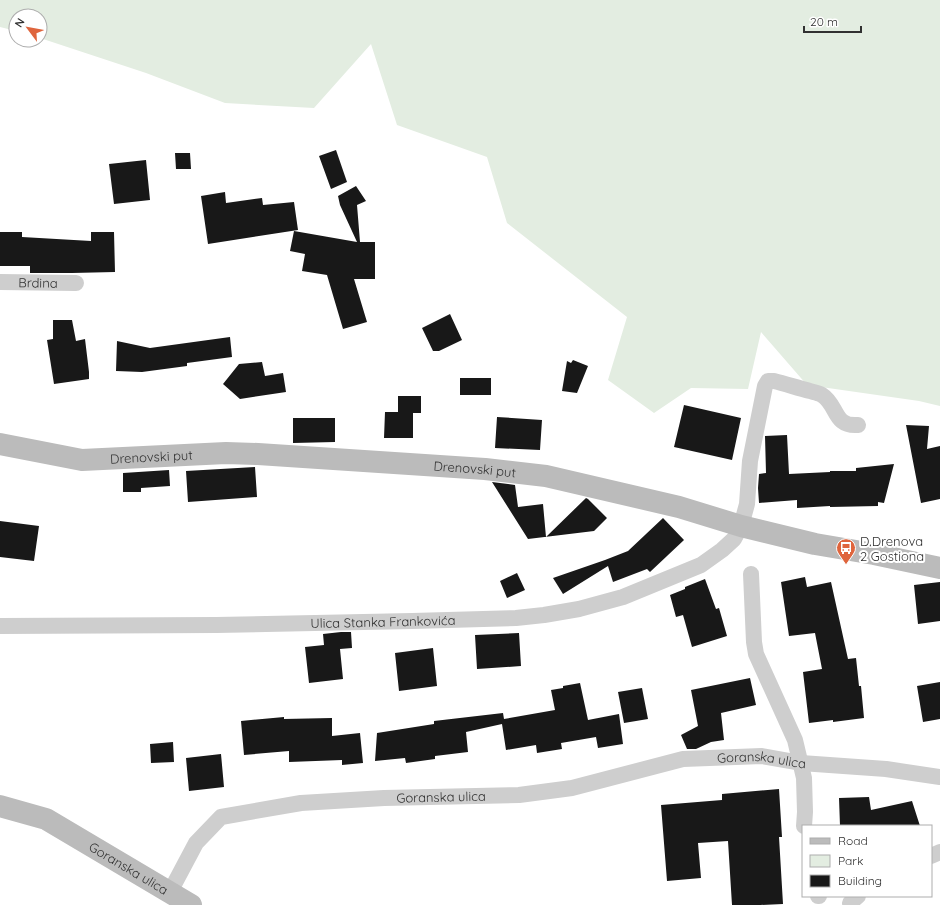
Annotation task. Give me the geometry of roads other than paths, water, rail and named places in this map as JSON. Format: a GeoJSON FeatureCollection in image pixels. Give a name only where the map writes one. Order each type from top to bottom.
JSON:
{"type":"FeatureCollection","features":[{"type":"Feature","properties":{"kind":"main road","name":"Drenovski put"},"geometry":{"type":"LineString","coordinates":[[0,444],[82,460],[226,453],[258,454],[493,470],[546,476],[679,507],[741,526],[815,544],[874,554],[940,568]]}},
{"type":"Feature","properties":{"kind":"main road","name":"Goranska ulica"},"geometry":{"type":"LineString","coordinates":[[0,806],[46,819],[170,892]]}},
{"type":"Feature","properties":{"kind":"main road"},"geometry":{"type":"LineString","coordinates":[[170,892],[191,905]]}},
{"type":"Feature","properties":{"kind":"street","name":"Brdina"},"geometry":{"type":"LineString","coordinates":[[0,282],[76,283]]}},
{"type":"Feature","properties":{"kind":"street","name":"Ulica Stanka Frankovića"},"geometry":{"type":"LineString","coordinates":[[0,626],[404,622],[516,618],[544,615],[579,608],[623,597],[701,565],[722,550],[734,539],[741,526],[747,504],[750,461],[762,399],[765,386],[768,381],[774,381],[822,395],[844,423],[850,426],[858,425]]}},
{"type":"Feature","properties":{"kind":"street"},"geometry":{"type":"LineString","coordinates":[[751,574],[754,642],[756,654],[795,740],[804,778],[804,825]]}},
{"type":"Feature","properties":{"kind":"street","name":"Goranska ulica"},"geometry":{"type":"LineString","coordinates":[[170,892],[196,843],[221,817],[300,804],[384,798],[519,795],[572,788],[683,759],[762,756],[801,763],[886,769],[940,777]]}},
{"type":"Feature","properties":{"kind":"place","name":"D.Drenova 2 Gostiona"},"geometry":{"type":"Point","coordinates":[846,565]}}]}
